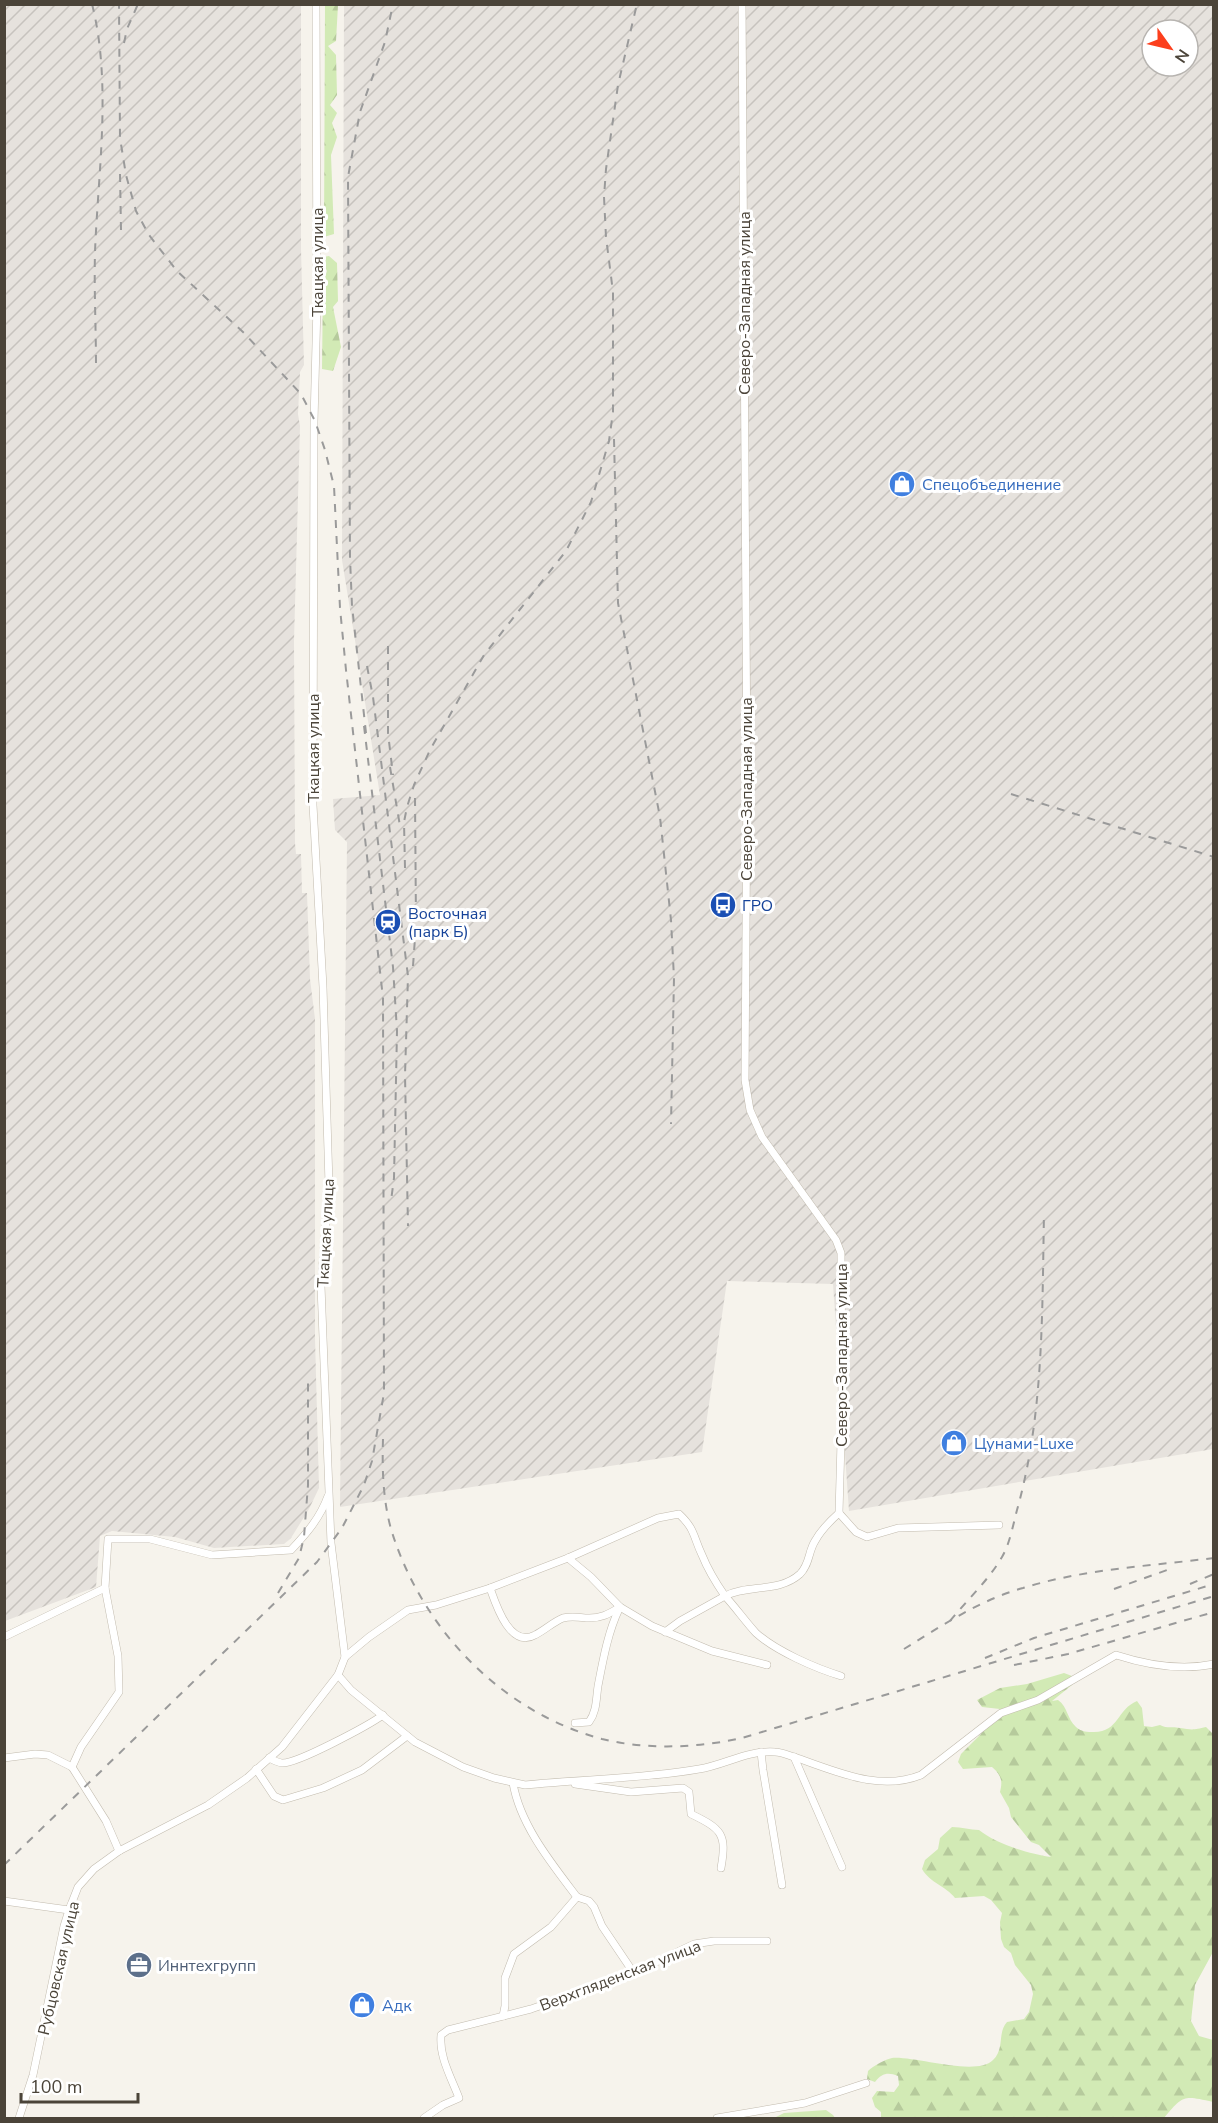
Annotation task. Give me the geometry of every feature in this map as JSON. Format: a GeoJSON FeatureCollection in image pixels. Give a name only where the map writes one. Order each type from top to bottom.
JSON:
{"type":"FeatureCollection","features":[{"type":"Feature","properties":{"kind":"street","name":"Ткацкая улица"},"geometry":{"type":"LineString","coordinates":[[316,4],[317,304],[314,434],[313,805],[323,976],[329,1184],[321,1286],[331,1543],[345,1657]]}},
{"type":"Feature","properties":{"kind":"street","name":"Северо-Западная улица"},"geometry":{"type":"LineString","coordinates":[[742,4],[747,775],[746,1080],[750,1110],[762,1137],[836,1240],[841,1253],[842,1406],[839,1513]]}},
{"type":"Feature","properties":{"kind":"street","name":"Ткацкая улица"},"geometry":{"type":"LineString","coordinates":[[105,1588],[108,1539],[150,1539],[212,1554],[291,1550],[322,1512],[330,1491]]}},
{"type":"Feature","properties":{"kind":"street"},"geometry":{"type":"LineString","coordinates":[[665,1632],[680,1621],[735,1591],[784,1583],[799,1575],[807,1565],[813,1543],[839,1513],[856,1532],[867,1537],[898,1528],[999,1525]]}},
{"type":"Feature","properties":{"kind":"street"},"geometry":{"type":"LineString","coordinates":[[345,1657],[408,1610],[436,1605],[490,1588],[568,1558],[658,1518],[679,1514],[692,1526],[714,1581],[758,1634],[772,1644],[824,1671],[841,1676]]}},
{"type":"Feature","properties":{"kind":"street"},"geometry":{"type":"LineString","coordinates":[[568,1558],[599,1584],[620,1606],[665,1632],[712,1651],[767,1665]]}},
{"type":"Feature","properties":{"kind":"street"},"geometry":{"type":"LineString","coordinates":[[4,1637],[105,1588],[118,1656],[119,1692],[81,1747],[72,1767]]}},
{"type":"Feature","properties":{"kind":"street"},"geometry":{"type":"LineString","coordinates":[[490,1588],[496,1608],[510,1629],[524,1638],[533,1637],[564,1618],[597,1618],[608,1615],[620,1606]]}},
{"type":"Feature","properties":{"kind":"street"},"geometry":{"type":"LineString","coordinates":[[576,1723],[589,1722],[595,1711],[612,1625],[620,1606]]}},
{"type":"Feature","properties":{"kind":"street"},"geometry":{"type":"LineString","coordinates":[[338,1675],[351,1690],[407,1736],[452,1762],[513,1783],[653,1776],[703,1769],[736,1757],[761,1752],[782,1753],[867,1780],[892,1782],[921,1775],[1001,1713],[1038,1700],[1116,1655],[1136,1661],[1175,1667],[1214,1665]]}},
{"type":"Feature","properties":{"kind":"street","name":"Рубцовская улица"},"geometry":{"type":"LineString","coordinates":[[19,2118],[33,2075],[69,1910],[78,1887],[94,1869],[119,1851],[208,1805],[282,1747],[338,1675],[345,1657]]}},
{"type":"Feature","properties":{"kind":"street"},"geometry":{"type":"LineString","coordinates":[[269,1758],[282,1763],[297,1758],[366,1728],[383,1715]]}},
{"type":"Feature","properties":{"kind":"street"},"geometry":{"type":"LineString","coordinates":[[256,1769],[274,1796],[283,1800],[322,1788],[362,1770],[407,1736]]}},
{"type":"Feature","properties":{"kind":"street"},"geometry":{"type":"LineString","coordinates":[[761,1752],[782,1886]]}},
{"type":"Feature","properties":{"kind":"street"},"geometry":{"type":"LineString","coordinates":[[4,1758],[35,1754],[48,1755],[72,1767],[106,1821],[119,1851]]}},
{"type":"Feature","properties":{"kind":"street"},"geometry":{"type":"LineString","coordinates":[[794,1757],[842,1867]]}},
{"type":"Feature","properties":{"kind":"street"},"geometry":{"type":"LineString","coordinates":[[565,1782],[631,1792],[683,1788],[689,1792],[691,1814],[711,1825],[723,1839],[721,1868]]}},
{"type":"Feature","properties":{"kind":"street"},"geometry":{"type":"LineString","coordinates":[[513,1783],[516,1798],[527,1825],[577,1897],[589,1901],[594,1906],[602,1926],[629,1966],[631,1974]]}},
{"type":"Feature","properties":{"kind":"street"},"geometry":{"type":"LineString","coordinates":[[503,2016],[506,2006],[505,1978],[514,1954],[551,1927],[577,1897]]}},
{"type":"Feature","properties":{"kind":"street"},"geometry":{"type":"LineString","coordinates":[[4,1901],[69,1910]]}},
{"type":"Feature","properties":{"kind":"street","name":"Верхгляденская улица"},"geometry":{"type":"LineString","coordinates":[[424,2118],[443,2105],[459,2098],[442,2055],[441,2034],[448,2030],[531,2009],[631,1974],[694,1944],[741,1940],[767,1941]]}},
{"type":"Feature","properties":{"kind":"street"},"geometry":{"type":"LineString","coordinates":[[717,2118],[806,2103],[866,2083]]}},
{"type":"Feature","properties":{"kind":"shaded area"},"geometry":{"type":"Polygon","coordinates":[[[5,4],[301,5],[301,249],[304,365],[300,372],[298,414],[300,426],[294,641],[295,843],[296,854],[301,854],[302,893],[307,893],[310,979],[315,1019],[315,1338],[319,1488],[291,1538],[284,1544],[214,1548],[175,1537],[112,1531],[100,1536],[96,1587],[5,1621],[5,4]]]}},
{"type":"Feature","properties":{"kind":"shaded area"},"geometry":{"type":"Polygon","coordinates":[[[344,5],[1213,5],[1213,1449],[849,1511],[833,1284],[727,1281],[702,1452],[340,1507],[347,842],[335,830],[333,799],[380,795],[342,560],[344,5]]]}},
{"type":"Feature","properties":{"kind":"green space"},"geometry":{"type":"Polygon","coordinates":[[[325,5],[338,5],[336,41],[328,46],[336,55],[337,95],[330,105],[337,113],[332,123],[337,137],[331,155],[334,234],[324,237],[325,5]]]}},
{"type":"Feature","properties":{"kind":"green space"},"geometry":{"type":"Polygon","coordinates":[[[329,256],[337,263],[338,301],[333,307],[341,347],[333,371],[322,369],[323,283],[327,271],[323,257],[329,256]]]}},
{"type":"Feature","properties":{"kind":"green space"},"geometry":{"type":"Polygon","coordinates":[[[1064,1673],[1072,1676],[1072,1685],[1052,1701],[1058,1700],[1061,1703],[1073,1724],[1082,1731],[1094,1732],[1108,1728],[1125,1709],[1137,1701],[1142,1708],[1144,1726],[1160,1725],[1190,1729],[1206,1727],[1214,1735],[1213,1952],[1195,1985],[1191,2021],[1199,2036],[1213,2040],[1213,2102],[1185,2099],[1164,2118],[881,2118],[881,2112],[875,2107],[872,2098],[877,2091],[894,2092],[899,2085],[898,2076],[885,2074],[875,2082],[867,2079],[868,2071],[873,2067],[892,2058],[973,2067],[985,2065],[997,2056],[1002,2031],[1007,2022],[1024,2019],[1029,2012],[1033,1994],[1031,1985],[1015,1965],[1011,1953],[1004,1947],[1000,1922],[1002,1913],[991,1900],[984,1896],[955,1898],[929,1878],[922,1869],[925,1860],[938,1849],[940,1838],[952,1827],[979,1830],[994,1840],[1014,1848],[1051,1857],[1039,1845],[1031,1842],[1011,1817],[1000,1792],[1000,1778],[995,1770],[992,1767],[963,1769],[958,1762],[961,1754],[981,1734],[983,1725],[1000,1709],[982,1707],[977,1700],[1000,1688],[1027,1684],[1064,1673]]]}},
{"type":"Feature","properties":{"kind":"green space"},"geometry":{"type":"Polygon","coordinates":[[[826,2110],[835,2118],[776,2118],[784,2113],[826,2110]]]}},
{"type":"Feature","properties":{"kind":"railway"},"geometry":{"type":"LineString","coordinates":[[92,4],[98,34],[103,96],[95,252],[96,367]]}},
{"type":"Feature","properties":{"kind":"railway"},"geometry":{"type":"LineString","coordinates":[[4,1865],[317,1562],[342,1528],[364,1485],[372,1461],[384,1393],[383,998],[340,608],[334,486],[315,421],[301,394],[244,333],[177,271],[149,235],[136,211],[126,175],[120,138],[119,4]]}},
{"type":"Feature","properties":{"kind":"railway"},"geometry":{"type":"LineString","coordinates":[[124,43],[127,29],[138,4]]}},
{"type":"Feature","properties":{"kind":"railway"},"geometry":{"type":"LineString","coordinates":[[366,733],[352,606],[350,558],[348,177],[360,112],[385,42],[393,4]]}},
{"type":"Feature","properties":{"kind":"railway"},"geometry":{"type":"LineString","coordinates":[[405,868],[404,822],[407,807],[430,750],[484,655],[566,551],[591,502],[609,441],[613,412],[613,292],[604,197],[618,85],[636,8]]}},
{"type":"Feature","properties":{"kind":"railway"},"geometry":{"type":"LineString","coordinates":[[120,174],[121,230]]}},
{"type":"Feature","properties":{"kind":"railway"},"geometry":{"type":"LineString","coordinates":[[614,439],[618,603],[660,817],[671,920],[674,978],[671,1124]]}},
{"type":"Feature","properties":{"kind":"railway"},"geometry":{"type":"LineString","coordinates":[[388,646],[388,733],[393,775]]}},
{"type":"Feature","properties":{"kind":"railway"},"geometry":{"type":"LineString","coordinates":[[367,666],[373,697],[408,976],[405,1075],[408,1226]]}},
{"type":"Feature","properties":{"kind":"railway"},"geometry":{"type":"LineString","coordinates":[[364,726],[393,967],[397,1031],[394,1178],[391,1201]]}},
{"type":"Feature","properties":{"kind":"railway"},"geometry":{"type":"LineString","coordinates":[[390,767],[400,826]]}},
{"type":"Feature","properties":{"kind":"railway"},"geometry":{"type":"LineString","coordinates":[[1011,794],[1214,857]]}},
{"type":"Feature","properties":{"kind":"railway"},"geometry":{"type":"LineString","coordinates":[[413,966],[416,924],[415,798]]}},
{"type":"Feature","properties":{"kind":"railway"},"geometry":{"type":"LineString","coordinates":[[950,1621],[1002,1557],[1011,1534],[1026,1474],[1040,1363],[1044,1214]]}},
{"type":"Feature","properties":{"kind":"railway"},"geometry":{"type":"LineString","coordinates":[[278,1593],[299,1558],[304,1537],[308,1485],[308,1381]]}},
{"type":"Feature","properties":{"kind":"railway"},"geometry":{"type":"LineString","coordinates":[[383,1439],[386,1507],[391,1529],[422,1600],[444,1632],[470,1661],[499,1687],[531,1709],[565,1726],[619,1743],[690,1746],[742,1738],[1214,1596]]}},
{"type":"Feature","properties":{"kind":"railway"},"geometry":{"type":"LineString","coordinates":[[904,1649],[991,1599],[1023,1588],[1093,1572],[1214,1558]]}},
{"type":"Feature","properties":{"kind":"railway"},"geometry":{"type":"LineString","coordinates":[[1114,1589],[1170,1569]]}},
{"type":"Feature","properties":{"kind":"railway"},"geometry":{"type":"LineString","coordinates":[[1190,1584],[1214,1574]]}},
{"type":"Feature","properties":{"kind":"railway"},"geometry":{"type":"LineString","coordinates":[[985,1658],[1034,1638],[1214,1584]]}},
{"type":"Feature","properties":{"kind":"railway"},"geometry":{"type":"LineString","coordinates":[[1014,1665],[1068,1654],[1214,1612]]}},
{"type":"Feature","properties":{"kind":"place","name":"Спецобъединение"},"geometry":{"type":"Point","coordinates":[902,484]}},
{"type":"Feature","properties":{"kind":"place","name":"ГРО"},"geometry":{"type":"Point","coordinates":[723,905]}},
{"type":"Feature","properties":{"kind":"place","name":"Восточная (парк Б)"},"geometry":{"type":"Point","coordinates":[388,922]}},
{"type":"Feature","properties":{"kind":"place","name":"Цунами-Luxe"},"geometry":{"type":"Point","coordinates":[954,1443]}},
{"type":"Feature","properties":{"kind":"place","name":"Иннтехгрупп"},"geometry":{"type":"Point","coordinates":[139,1965]}},
{"type":"Feature","properties":{"kind":"place","name":"Адк"},"geometry":{"type":"Point","coordinates":[362,2005]}}]}
